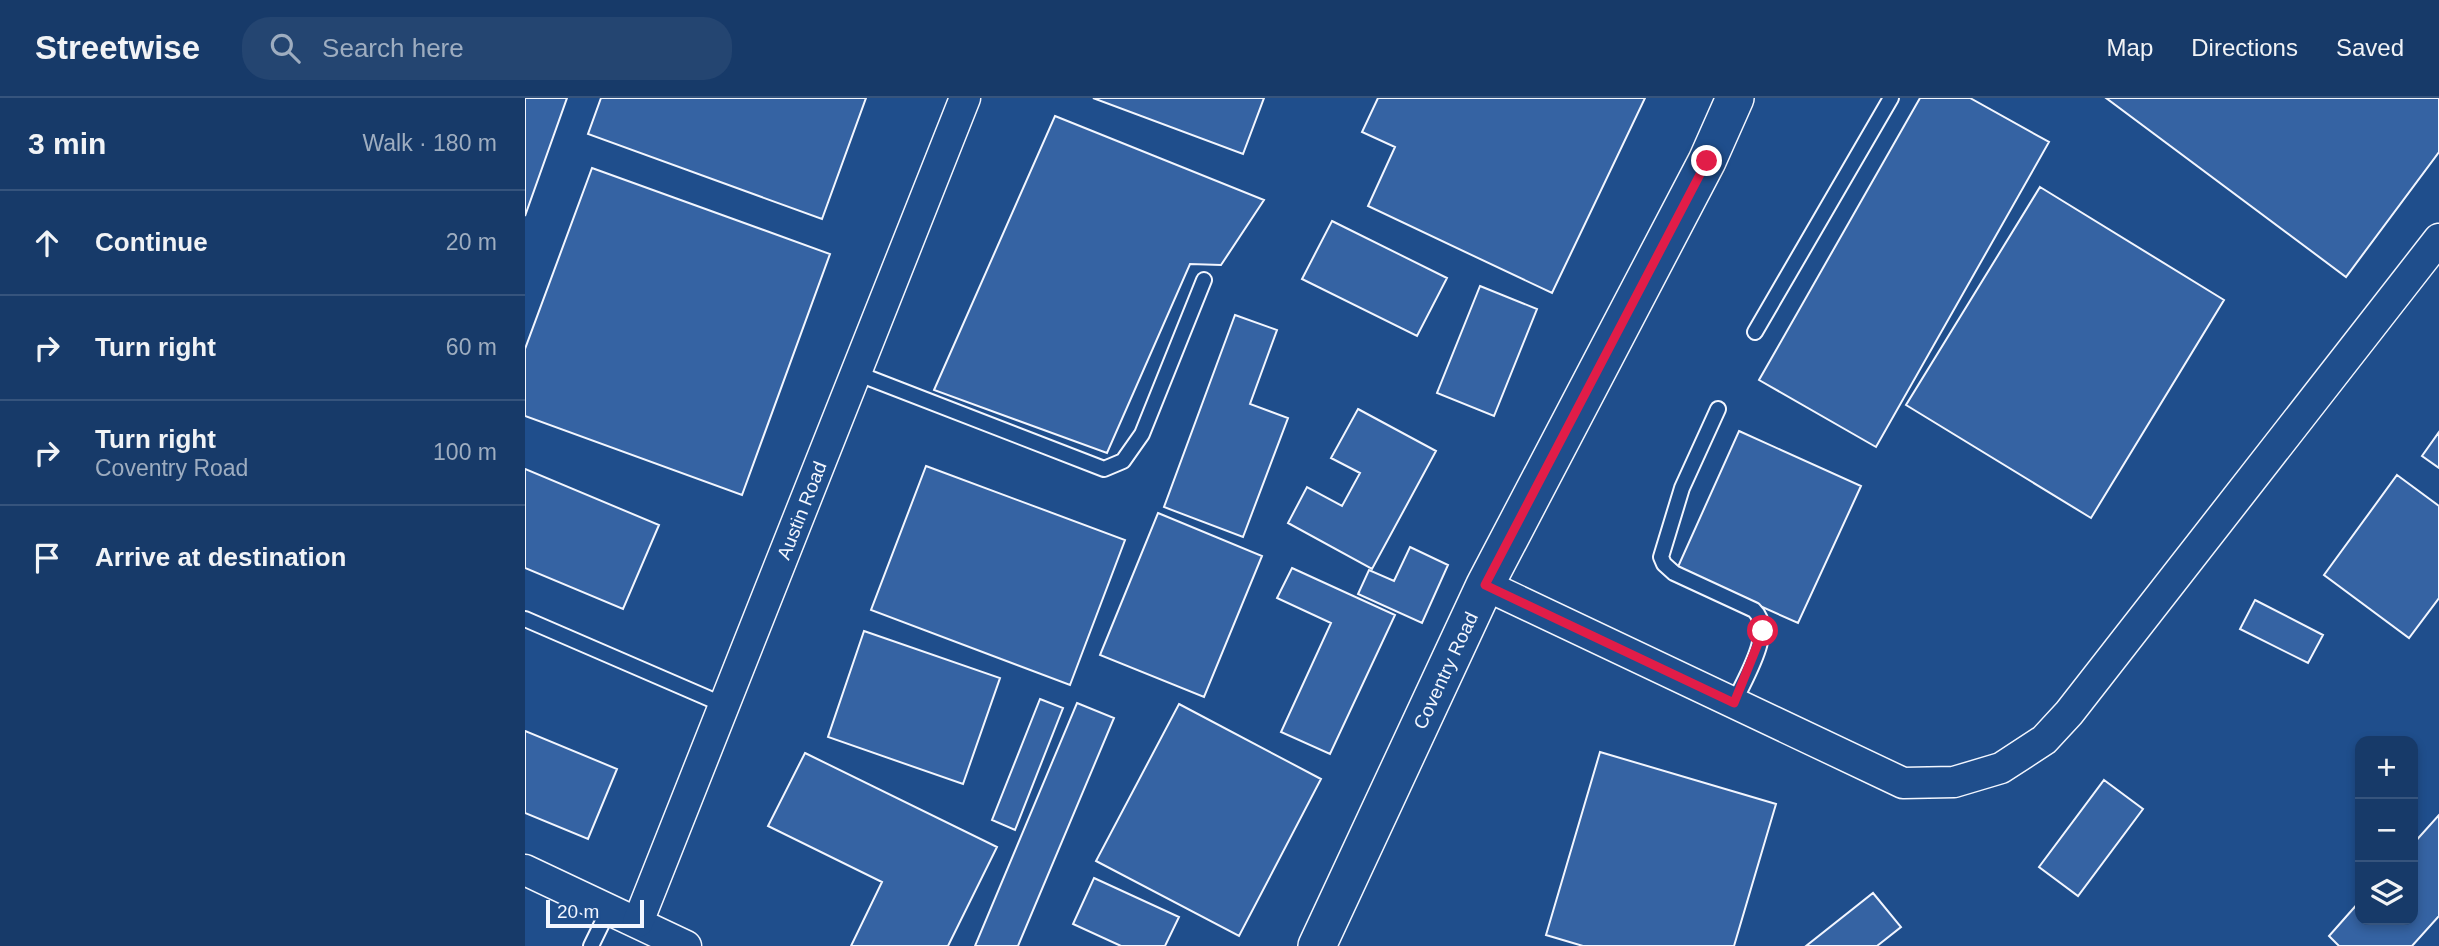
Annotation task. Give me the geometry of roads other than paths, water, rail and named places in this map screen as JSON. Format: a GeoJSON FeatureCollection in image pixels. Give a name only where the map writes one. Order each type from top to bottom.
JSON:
{"type":"FeatureCollection","features":[{"type":"Feature","properties":{"kind":"street","name":"Austin Road"},"geometry":{"type":"LineString","coordinates":[[638,922],[965,98]]}},
{"type":"Feature","properties":{"kind":"street","name":"Coventry Road"},"geometry":{"type":"LineString","coordinates":[[1317,946],[1485,585],[1707,161],[1735,98]]}},
{"type":"Feature","properties":{"kind":"street"},"geometry":{"type":"LineString","coordinates":[[1485,585],[1903,783],[1954,782],[2001,768],[2044,740],[2069,713],[2439,239]]}},
{"type":"Feature","properties":{"kind":"street"},"geometry":{"type":"LineString","coordinates":[[525,870],[686,946]]}},
{"type":"Feature","properties":{"kind":"lane"},"geometry":{"type":"LineString","coordinates":[[1755,332],[1891,98]]}},
{"type":"Feature","properties":{"kind":"lane"},"geometry":{"type":"LineString","coordinates":[[856,373],[1104,469],[1123,461],[1142,434],[1204,280]]}},
{"type":"Feature","properties":{"kind":"lane"},"geometry":{"type":"LineString","coordinates":[[1718,409],[1682,488],[1661,557],[1674,573],[1754,610],[1761,617],[1763,631],[1759,645],[1734,703]]}},
{"type":"Feature","properties":{"kind":"lane"},"geometry":{"type":"LineString","coordinates":[[525,619],[724,705]]}},
{"type":"Feature","properties":{"kind":"lane"},"geometry":{"type":"LineString","coordinates":[[591,946],[609,909]]}}]}
